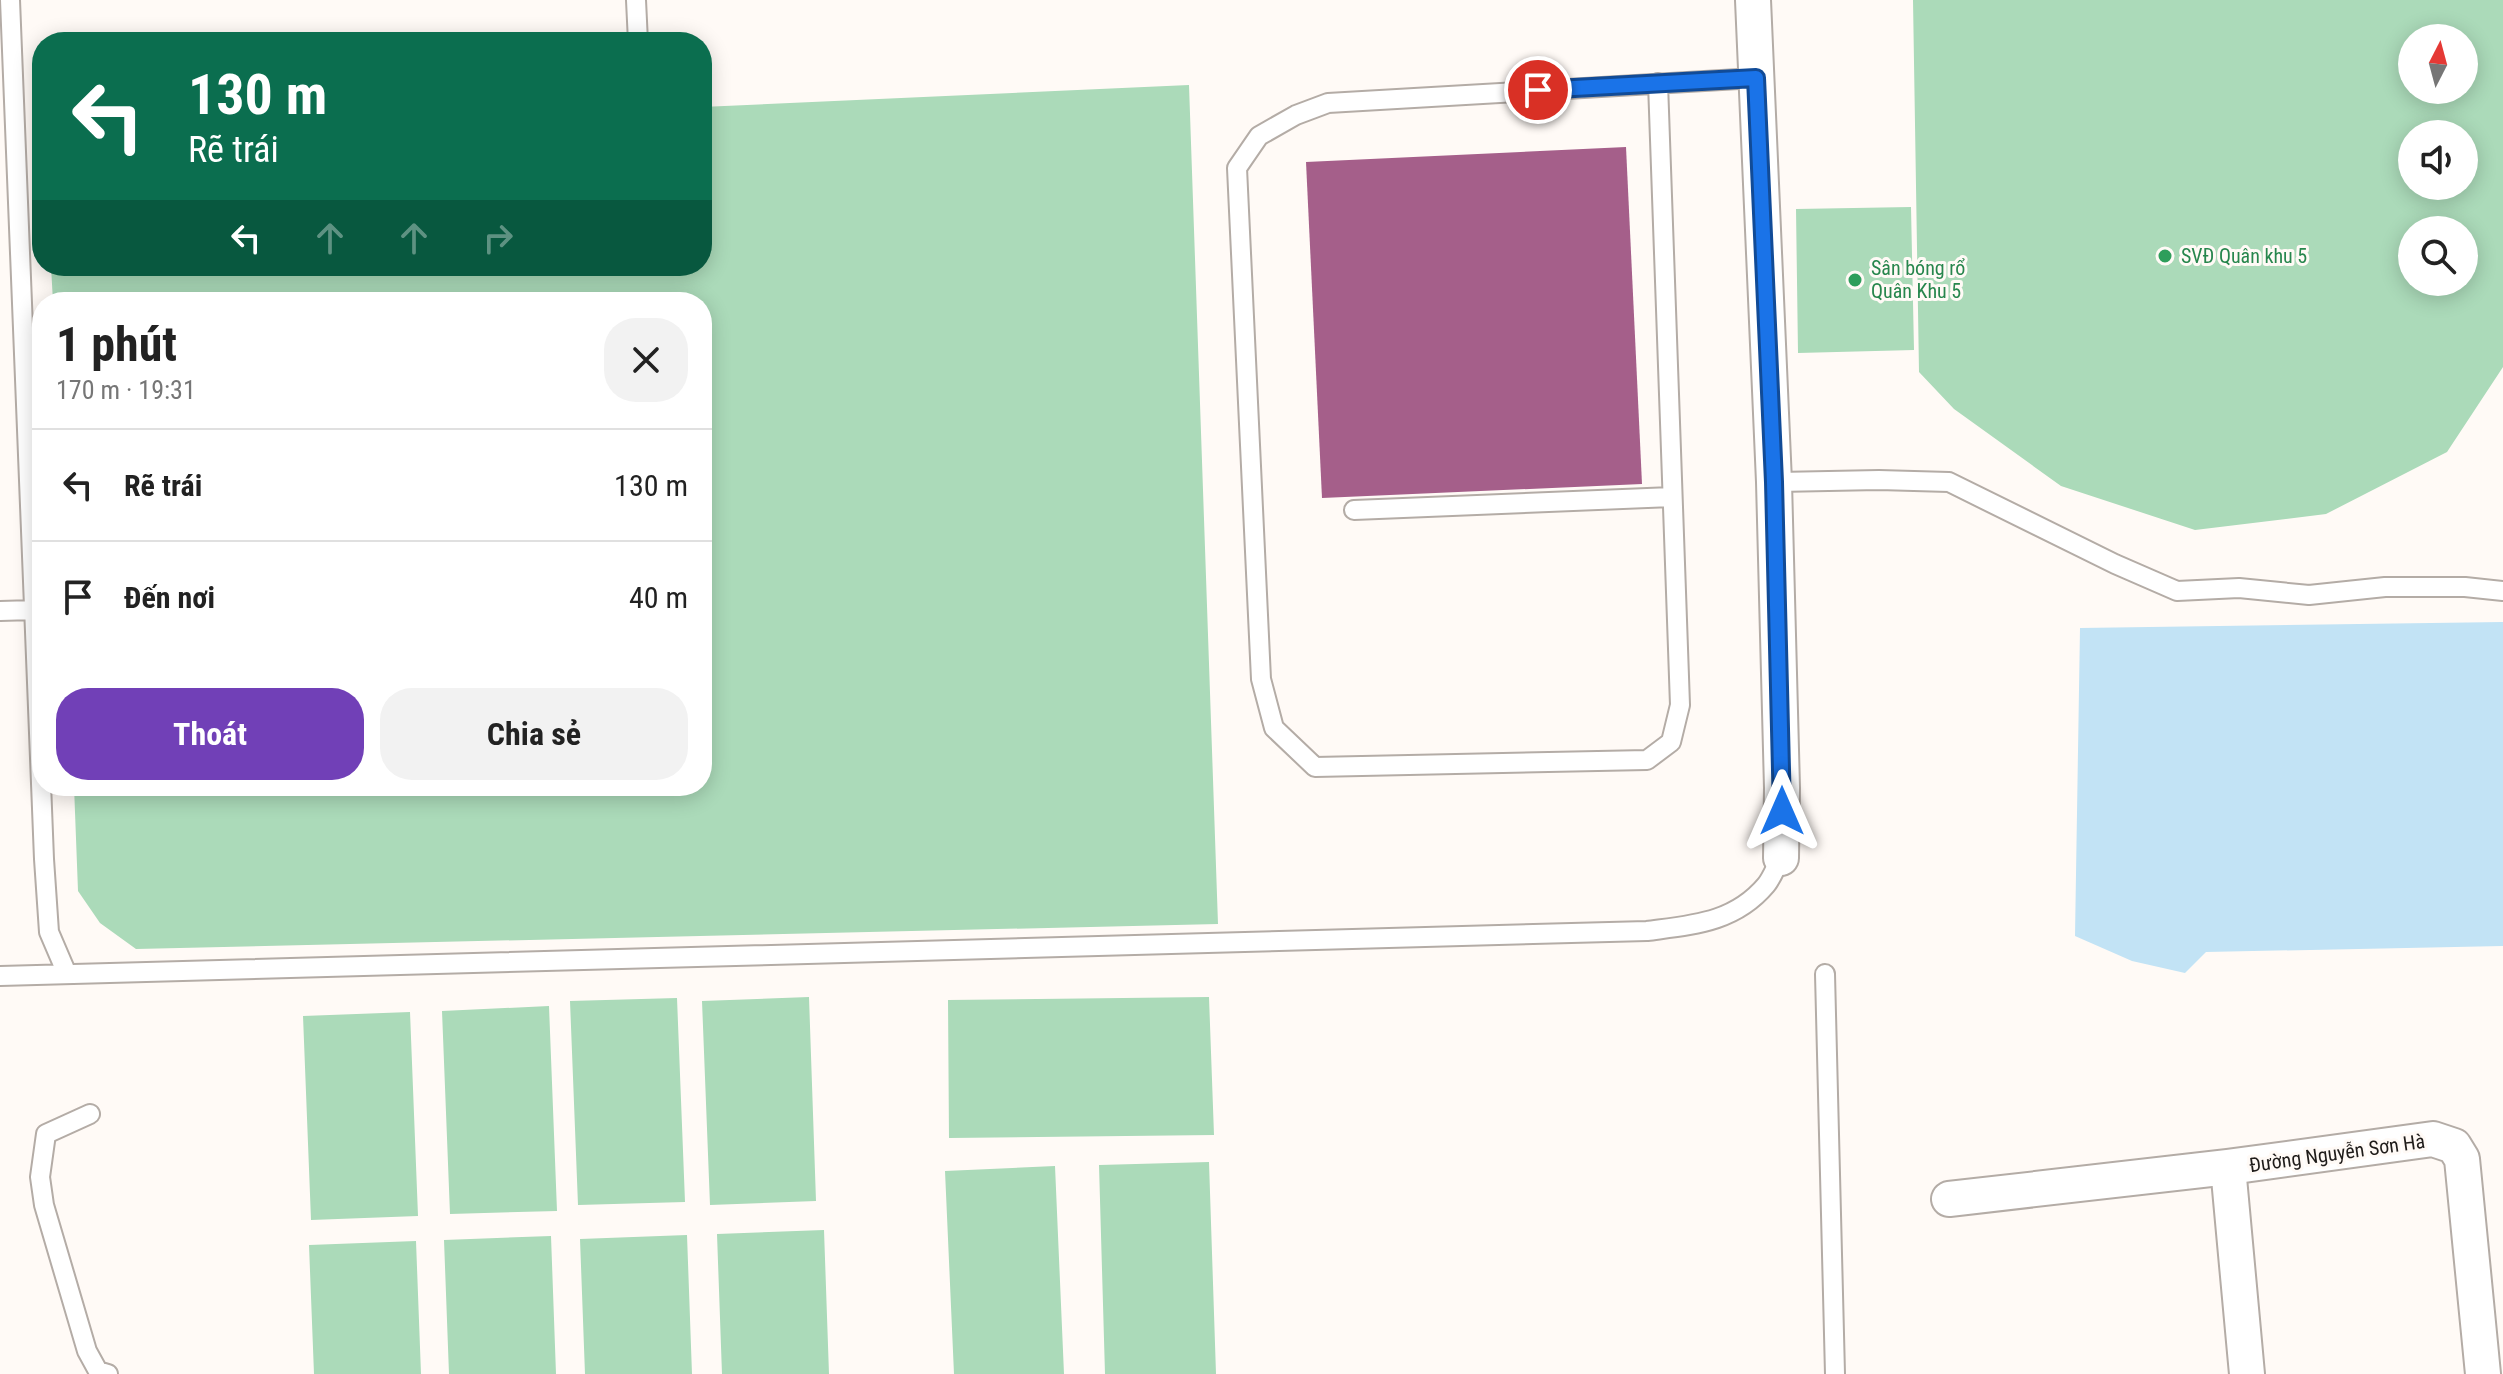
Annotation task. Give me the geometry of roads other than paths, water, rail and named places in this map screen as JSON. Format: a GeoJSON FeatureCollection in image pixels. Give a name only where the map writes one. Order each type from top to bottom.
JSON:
{"type":"FeatureCollection","features":[{"type":"Feature","properties":{"kind":"street"},"geometry":{"type":"LineString","coordinates":[[1753,0],[1774,482],[1781,858]]}},
{"type":"Feature","properties":{"kind":"street","name":"Đường Nguyễn Sơn Hà"},"geometry":{"type":"LineString","coordinates":[[1949,1199],[2228,1167],[2433,1139],[2454,1146],[2462,1159],[2483,1374]]}},
{"type":"Feature","properties":{"kind":"street","name":"Đường Nguyễn Sơn Hà"},"geometry":{"type":"LineString","coordinates":[[2228,1167],[2247,1374]]}},
{"type":"Feature","properties":{"kind":"lane"},"geometry":{"type":"LineString","coordinates":[[10,0],[32,559]]}},
{"type":"Feature","properties":{"kind":"lane"},"geometry":{"type":"LineString","coordinates":[[636,0],[638,32]]}},
{"type":"Feature","properties":{"kind":"lane"},"geometry":{"type":"LineString","coordinates":[[1658,83],[1680,705],[1671,742],[1647,760],[1315,767],[1274,728],[1261,679],[1237,168],[1259,136],[1296,115],[1328,103],[1658,83],[1756,78]]}},
{"type":"Feature","properties":{"kind":"lane"},"geometry":{"type":"LineString","coordinates":[[1774,482],[1949,482],[2177,591],[2239,588],[2309,595],[2385,587],[2465,587],[2503,591]]}},
{"type":"Feature","properties":{"kind":"lane"},"geometry":{"type":"LineString","coordinates":[[1354,510],[1672,497]]}},
{"type":"Feature","properties":{"kind":"lane"},"geometry":{"type":"LineString","coordinates":[[0,611],[32,610]]}},
{"type":"Feature","properties":{"kind":"lane"},"geometry":{"type":"LineString","coordinates":[[41,796],[49,932],[67,974]]}},
{"type":"Feature","properties":{"kind":"lane"},"geometry":{"type":"LineString","coordinates":[[0,976],[1647,931],[1707,924],[1736,910],[1767,885],[1781,858]]}},
{"type":"Feature","properties":{"kind":"lane"},"geometry":{"type":"LineString","coordinates":[[1825,974],[1835,1374]]}},
{"type":"Feature","properties":{"kind":"lane"},"geometry":{"type":"LineString","coordinates":[[90,1114],[46,1134],[40,1177],[44,1205],[87,1351],[98,1371],[108,1374]]}},
{"type":"Feature","properties":{"kind":"water"},"geometry":{"type":"Polygon","coordinates":[[[2503,622],[2503,946],[2206,952],[2185,973],[2132,961],[2075,936],[2080,628],[2503,622]]]}},
{"type":"Feature","properties":{"kind":"place","name":"SVĐ Quân khu 5"},"geometry":{"type":"Point","coordinates":[2165,256]}},
{"type":"Feature","properties":{"kind":"place","name":"Sân bóng rổ Quân Khu 5"},"geometry":{"type":"Point","coordinates":[1855,280]}}]}
